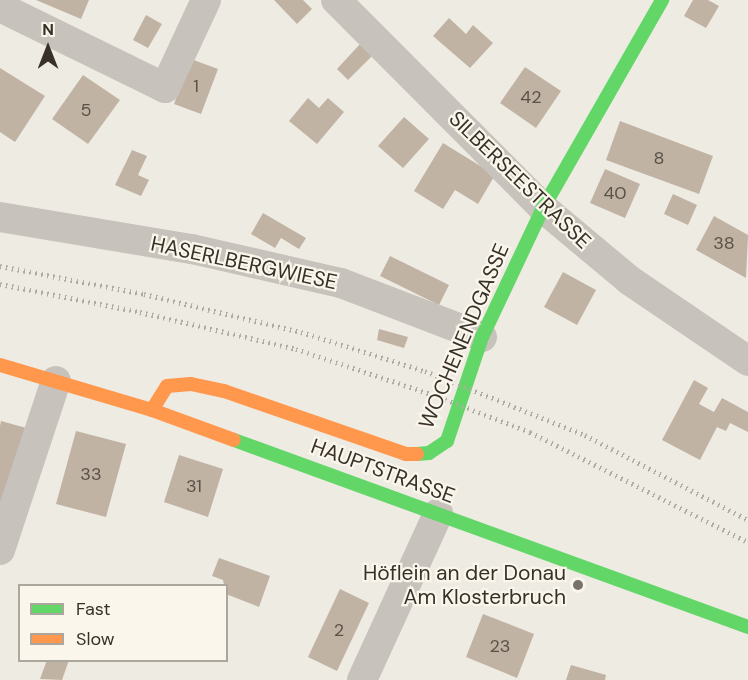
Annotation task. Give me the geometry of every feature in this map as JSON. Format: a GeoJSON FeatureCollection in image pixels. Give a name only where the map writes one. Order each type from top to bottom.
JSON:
{"type":"FeatureCollection","features":[{"type":"Feature","properties":{"kind":"street"},"geometry":{"type":"LineString","coordinates":[[0,7],[165,88],[206,0]]}},
{"type":"Feature","properties":{"kind":"street","name":"SILBERSEESTRASSE"},"geometry":{"type":"LineString","coordinates":[[336,0],[543,208],[629,280],[748,362]]}},
{"type":"Feature","properties":{"kind":"street","name":"WOCHENENDGASSE"},"geometry":{"type":"LineString","coordinates":[[152,410],[167,386],[191,384],[224,391],[406,454],[429,453],[447,441],[482,337],[543,208],[662,0]]}},
{"type":"Feature","properties":{"kind":"street","name":"HASERLBERGWIESE"},"geometry":{"type":"LineString","coordinates":[[0,217],[192,249],[341,283],[482,337]]}},
{"type":"Feature","properties":{"kind":"street","name":"HAUPTSTRASSE"},"geometry":{"type":"LineString","coordinates":[[0,365],[152,410],[748,627]]}},
{"type":"Feature","properties":{"kind":"street"},"geometry":{"type":"LineString","coordinates":[[0,550],[56,381]]}},
{"type":"Feature","properties":{"kind":"street"},"geometry":{"type":"LineString","coordinates":[[362,680],[438,514]]}},
{"type":"Feature","properties":{"kind":"building"},"geometry":{"type":"Polygon","coordinates":[[[36,0],[89,0],[81,19],[36,0]]]}},
{"type":"Feature","properties":{"kind":"building"},"geometry":{"type":"Polygon","coordinates":[[[274,0],[303,0],[312,9],[297,24],[274,0]]]}},
{"type":"Feature","properties":{"kind":"building"},"geometry":{"type":"Polygon","coordinates":[[[693,0],[708,0],[719,6],[706,28],[684,16],[693,0]]]}},
{"type":"Feature","properties":{"kind":"building"},"geometry":{"type":"Polygon","coordinates":[[[146,15],[162,24],[148,48],[133,40],[146,15]]]}},
{"type":"Feature","properties":{"kind":"building"},"geometry":{"type":"Polygon","coordinates":[[[449,18],[466,34],[473,25],[493,43],[470,68],[433,36],[449,18]]]}},
{"type":"Feature","properties":{"kind":"building"},"geometry":{"type":"Polygon","coordinates":[[[360,44],[372,56],[348,80],[337,69],[360,44]]]}},
{"type":"Feature","properties":{"kind":"building"},"geometry":{"type":"Polygon","coordinates":[[[191,59],[218,69],[201,114],[174,104],[191,59]]]}},
{"type":"Feature","properties":{"kind":"building"},"geometry":{"type":"Polygon","coordinates":[[[525,67],[561,91],[536,128],[500,103],[525,67]]]}},
{"type":"Feature","properties":{"kind":"building"},"geometry":{"type":"Polygon","coordinates":[[[0,68],[45,96],[15,142],[0,132],[0,68]]]}},
{"type":"Feature","properties":{"kind":"building"},"geometry":{"type":"Polygon","coordinates":[[[83,75],[120,100],[88,144],[52,119],[83,75]]]}},
{"type":"Feature","properties":{"kind":"building"},"geometry":{"type":"Polygon","coordinates":[[[308,98],[319,108],[328,98],[344,112],[317,144],[289,121],[308,98]]]}},
{"type":"Feature","properties":{"kind":"building"},"geometry":{"type":"Polygon","coordinates":[[[404,117],[429,139],[403,168],[378,146],[404,117]]]}},
{"type":"Feature","properties":{"kind":"building"},"geometry":{"type":"Polygon","coordinates":[[[620,121],[713,156],[699,194],[606,160],[620,121]]]}},
{"type":"Feature","properties":{"kind":"building"},"geometry":{"type":"Polygon","coordinates":[[[443,143],[495,175],[478,204],[455,190],[443,209],[414,191],[443,143]]]}},
{"type":"Feature","properties":{"kind":"building"},"geometry":{"type":"Polygon","coordinates":[[[132,150],[147,156],[138,175],[149,180],[141,196],[115,185],[132,150]]]}},
{"type":"Feature","properties":{"kind":"building"},"geometry":{"type":"Polygon","coordinates":[[[605,169],[640,184],[625,218],[590,203],[605,169]]]}},
{"type":"Feature","properties":{"kind":"building"},"geometry":{"type":"Polygon","coordinates":[[[673,194],[697,205],[688,225],[664,214],[673,194]]]}},
{"type":"Feature","properties":{"kind":"building"},"geometry":{"type":"Polygon","coordinates":[[[263,213],[306,238],[299,249],[281,238],[275,248],[251,234],[263,213]]]}},
{"type":"Feature","properties":{"kind":"building"},"geometry":{"type":"Polygon","coordinates":[[[714,216],[748,235],[746,278],[696,250],[714,216]]]}},
{"type":"Feature","properties":{"kind":"building"},"geometry":{"type":"Polygon","coordinates":[[[390,256],[449,285],[439,305],[380,276],[390,256]]]}},
{"type":"Feature","properties":{"kind":"building"},"geometry":{"type":"Polygon","coordinates":[[[563,272],[596,290],[577,325],[544,307],[563,272]]]}},
{"type":"Feature","properties":{"kind":"building"},"geometry":{"type":"Polygon","coordinates":[[[379,329],[408,337],[404,348],[377,340],[379,329]]]}},
{"type":"Feature","properties":{"kind":"building"},"geometry":{"type":"Polygon","coordinates":[[[694,380],[708,388],[699,404],[714,412],[722,398],[748,412],[748,432],[730,423],[726,431],[717,427],[700,460],[662,440],[694,380]]]}},
{"type":"Feature","properties":{"kind":"building"},"geometry":{"type":"Polygon","coordinates":[[[1,421],[30,429],[0,511],[0,426],[1,421]]]}},
{"type":"Feature","properties":{"kind":"building"},"geometry":{"type":"Polygon","coordinates":[[[76,431],[126,444],[106,517],[56,504],[76,431]]]}},
{"type":"Feature","properties":{"kind":"building"},"geometry":{"type":"Polygon","coordinates":[[[179,455],[223,469],[208,517],[164,502],[179,455]]]}},
{"type":"Feature","properties":{"kind":"building"},"geometry":{"type":"Polygon","coordinates":[[[219,558],[270,576],[259,607],[228,595],[228,584],[224,584],[223,580],[212,576],[219,558]]]}},
{"type":"Feature","properties":{"kind":"building"},"geometry":{"type":"Polygon","coordinates":[[[340,589],[369,603],[337,671],[308,657],[340,589]]]}},
{"type":"Feature","properties":{"kind":"building"},"geometry":{"type":"Polygon","coordinates":[[[483,614],[534,634],[517,678],[466,657],[483,614]]]}},
{"type":"Feature","properties":{"kind":"building"},"geometry":{"type":"Polygon","coordinates":[[[46,662],[68,662],[62,680],[40,679],[46,662]]]}},
{"type":"Feature","properties":{"kind":"building"},"geometry":{"type":"Polygon","coordinates":[[[571,665],[606,675],[605,680],[566,680],[571,665]]]}},
{"type":"Feature","properties":{"kind":"railway"},"geometry":{"type":"LineString","coordinates":[[0,266],[144,294],[301,332],[425,371],[585,435],[748,520]]}},
{"type":"Feature","properties":{"kind":"railway"},"geometry":{"type":"LineString","coordinates":[[0,284],[140,312],[296,349],[434,395],[530,432],[748,542]]}},
{"type":"Feature","properties":{"kind":"traffic: fast"},"geometry":{"type":"LineString","coordinates":[[417,454],[429,453],[447,441],[482,337],[543,208],[662,0]]}},
{"type":"Feature","properties":{"kind":"traffic: fast"},"geometry":{"type":"LineString","coordinates":[[234,440],[748,627]]}},
{"type":"Feature","properties":{"kind":"traffic: slow"},"geometry":{"type":"LineString","coordinates":[[0,365],[152,410],[234,440]]}},
{"type":"Feature","properties":{"kind":"traffic: slow"},"geometry":{"type":"LineString","coordinates":[[152,410],[167,386],[191,384],[224,391],[406,454],[417,454]]}},
{"type":"Feature","properties":{"kind":"place","name":"Höflein an der Donau Am Klosterbruch"},"geometry":{"type":"Point","coordinates":[578,585]}}]}
